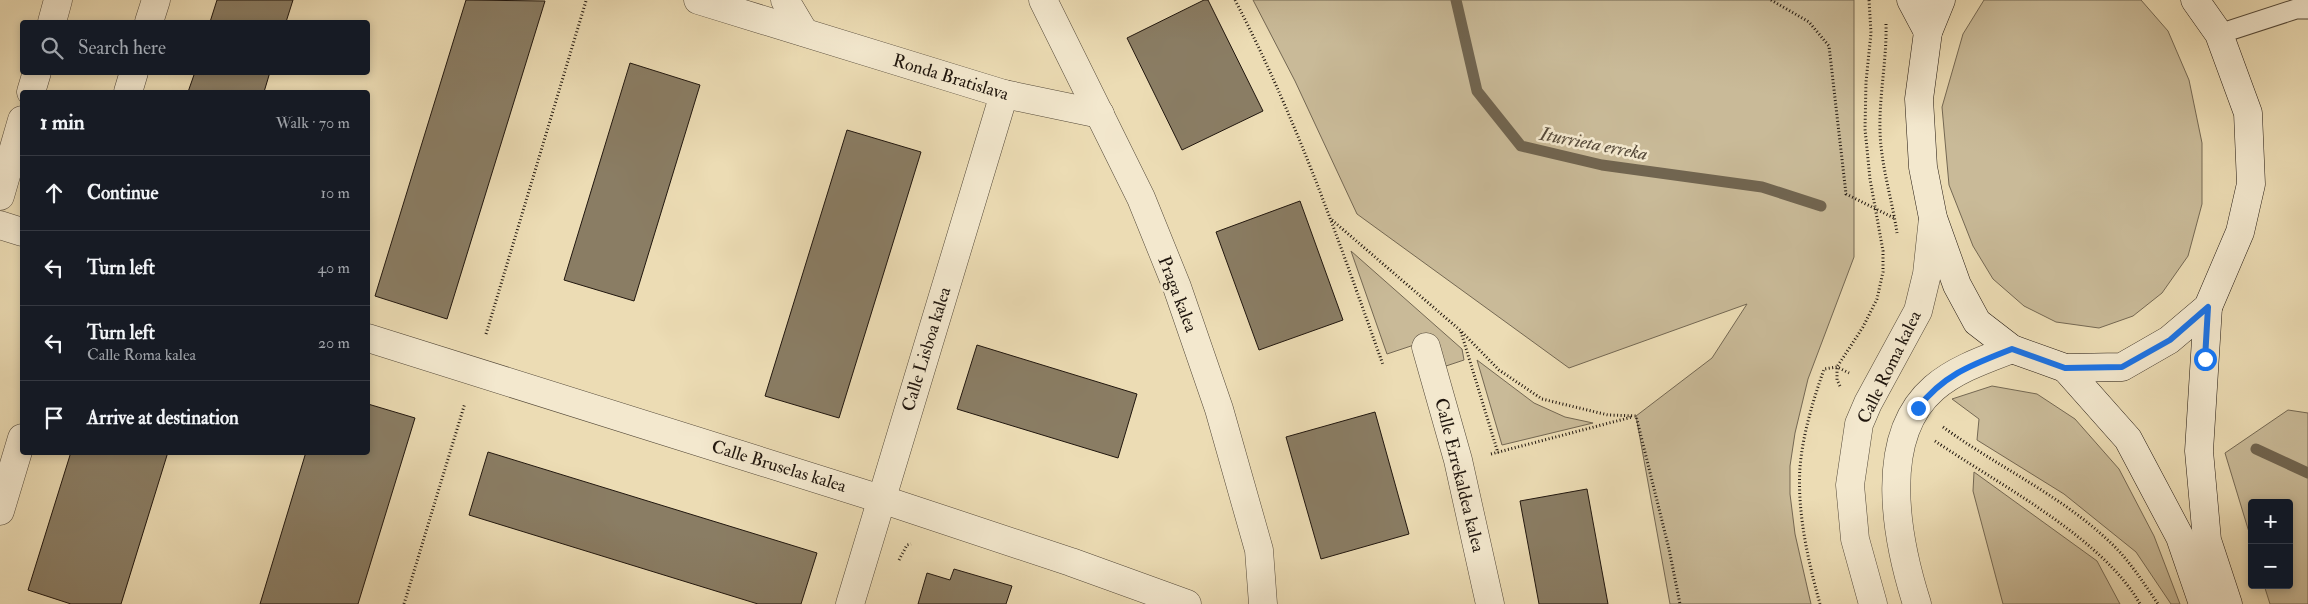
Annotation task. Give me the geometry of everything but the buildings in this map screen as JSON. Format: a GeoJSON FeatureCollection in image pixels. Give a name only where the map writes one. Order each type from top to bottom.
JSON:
{"type":"FeatureCollection","features":[{"type":"Feature","properties":{"kind":"street"},"geometry":{"type":"LineString","coordinates":[[53,20],[58,0]]}},
{"type":"Feature","properties":{"kind":"street"},"geometry":{"type":"LineString","coordinates":[[150,20],[156,0]]}},
{"type":"Feature","properties":{"kind":"street","name":"Ronda Bratislava"},"geometry":{"type":"LineString","coordinates":[[698,0],[1004,94],[1100,114]]}},
{"type":"Feature","properties":{"kind":"street"},"geometry":{"type":"LineString","coordinates":[[785,0],[804,32]]}},
{"type":"Feature","properties":{"kind":"street","name":"Praga kalea"},"geometry":{"type":"LineString","coordinates":[[1043,0],[1144,207],[1177,287],[1217,401],[1260,550],[1263,604]]}},
{"type":"Feature","properties":{"kind":"street"},"geometry":{"type":"LineString","coordinates":[[1911,0],[1928,32]]}},
{"type":"Feature","properties":{"kind":"street"},"geometry":{"type":"LineString","coordinates":[[1941,0],[1928,32],[1919,99],[1923,167],[1933,218],[1957,285],[1978,322],[2012,349],[2065,368],[2122,367],[2170,340],[2208,307]]}},
{"type":"Feature","properties":{"kind":"street"},"geometry":{"type":"LineString","coordinates":[[2195,0],[2219,34],[2248,113],[2251,184],[2240,232],[2208,307],[2199,451],[2207,540],[2228,604]]}},
{"type":"Feature","properties":{"kind":"street"},"geometry":{"type":"LineString","coordinates":[[32,90],[36,75]]}},
{"type":"Feature","properties":{"kind":"street"},"geometry":{"type":"LineString","coordinates":[[129,90],[133,75]]}},
{"type":"Feature","properties":{"kind":"street","name":"Calle Lisboa kalea"},"geometry":{"type":"LineString","coordinates":[[850,604],[1004,94]]}},
{"type":"Feature","properties":{"kind":"street"},"geometry":{"type":"LineString","coordinates":[[0,196],[20,127]]}},
{"type":"Feature","properties":{"kind":"street","name":"Calle Roma kalea"},"geometry":{"type":"LineString","coordinates":[[1873,604],[1855,538],[1850,485],[1859,424],[1868,403],[1918,311],[1927,274],[1933,218]]}},
{"type":"Feature","properties":{"kind":"street"},"geometry":{"type":"LineString","coordinates":[[0,225],[20,231]]}},
{"type":"Feature","properties":{"kind":"street","name":"Calle Bruselas kalea"},"geometry":{"type":"LineString","coordinates":[[370,339],[881,499],[1071,562],[1187,604]]}},
{"type":"Feature","properties":{"kind":"street","name":"Calle Errekaldea kalea"},"geometry":{"type":"LineString","coordinates":[[1426,347],[1458,460],[1490,604]]}},
{"type":"Feature","properties":{"kind":"street"},"geometry":{"type":"LineString","coordinates":[[1917,604],[1911,586],[1898,521],[1894,482],[1902,443],[1909,422],[1934,388],[1969,366],[2012,349]]}},
{"type":"Feature","properties":{"kind":"street"},"geometry":{"type":"LineString","coordinates":[[2065,368],[2128,440],[2180,537],[2203,604]]}},
{"type":"Feature","properties":{"kind":"street"},"geometry":{"type":"LineString","coordinates":[[0,511],[20,445]]}},
{"type":"Feature","properties":{"kind":"lane"},"geometry":{"type":"LineString","coordinates":[[2219,34],[2296,9],[2308,9]]}},
{"type":"Feature","properties":{"kind":"path"},"geometry":{"type":"LineString","coordinates":[[1235,0],[1267,62],[1332,220],[1383,366]]}},
{"type":"Feature","properties":{"kind":"path"},"geometry":{"type":"LineString","coordinates":[[1771,0],[1809,22],[1829,46],[1846,194],[1895,219]]}},
{"type":"Feature","properties":{"kind":"path"},"geometry":{"type":"LineString","coordinates":[[1841,389],[1837,380],[1837,367],[1863,327],[1877,299],[1883,272],[1883,252],[1870,179],[1865,129],[1866,82],[1871,33],[1870,0]]}},
{"type":"Feature","properties":{"kind":"path"},"geometry":{"type":"LineString","coordinates":[[486,334],[586,1]]}},
{"type":"Feature","properties":{"kind":"path"},"geometry":{"type":"LineString","coordinates":[[1886,16],[1880,132],[1884,178],[1895,219],[1898,241]]}},
{"type":"Feature","properties":{"kind":"path"},"geometry":{"type":"LineString","coordinates":[[1332,220],[1461,332],[1498,370],[1542,400],[1608,415],[1636,416]]}},
{"type":"Feature","properties":{"kind":"path"},"geometry":{"type":"LineString","coordinates":[[1461,332],[1498,453]]}},
{"type":"Feature","properties":{"kind":"path"},"geometry":{"type":"LineString","coordinates":[[1850,374],[1855,366]]}},
{"type":"Feature","properties":{"kind":"path"},"geometry":{"type":"LineString","coordinates":[[1820,604],[1805,532],[1800,492],[1800,466],[1810,409],[1824,369],[1837,367],[1855,376]]}},
{"type":"Feature","properties":{"kind":"path"},"geometry":{"type":"LineString","coordinates":[[404,604],[465,403]]}},
{"type":"Feature","properties":{"kind":"path"},"geometry":{"type":"LineString","coordinates":[[1458,460],[1498,453],[1636,416]]}},
{"type":"Feature","properties":{"kind":"path"},"geometry":{"type":"LineString","coordinates":[[1636,416],[1669,549],[1680,604]]}},
{"type":"Feature","properties":{"kind":"path"},"geometry":{"type":"LineString","coordinates":[[1938,423],[2075,514],[2116,548],[2134,569],[2158,604]]}},
{"type":"Feature","properties":{"kind":"path"},"geometry":{"type":"LineString","coordinates":[[1932,438],[2077,537],[2123,579],[2140,604]]}},
{"type":"Feature","properties":{"kind":"path"},"geometry":{"type":"LineString","coordinates":[[899,562],[907,544],[916,544]]}},
{"type":"Feature","properties":{"kind":"shaded area"},"geometry":{"type":"Polygon","coordinates":[[[1253,0],[1854,0],[1854,257],[1808,379],[1795,433],[1790,466],[1790,494],[1795,534],[1811,604],[1670,604],[1636,416],[1712,358],[1747,304],[1569,368],[1357,214],[1295,81],[1253,0]]]}},
{"type":"Feature","properties":{"kind":"shaded area"},"geometry":{"type":"Polygon","coordinates":[[[1984,0],[2141,0],[2168,31],[2189,80],[2202,143],[2202,204],[2188,256],[2162,293],[2133,316],[2099,328],[2056,322],[2024,306],[1993,279],[1973,246],[1949,185],[1942,107],[1963,34],[1984,0]]]}},
{"type":"Feature","properties":{"kind":"shaded area"},"geometry":{"type":"Polygon","coordinates":[[[1351,251],[1462,349],[1464,360],[1446,366],[1435,338],[1387,354],[1351,251]]]}},
{"type":"Feature","properties":{"kind":"shaded area"},"geometry":{"type":"Polygon","coordinates":[[[1477,360],[1534,403],[1565,417],[1593,423],[1502,445],[1477,360]]]}},
{"type":"Feature","properties":{"kind":"shaded area"},"geometry":{"type":"Polygon","coordinates":[[[1992,386],[2037,394],[2075,419],[2119,469],[2154,536],[2180,604],[2171,604],[2136,552],[2064,494],[1977,440],[1979,419],[1952,399],[1992,386]]]}},
{"type":"Feature","properties":{"kind":"shaded area"},"geometry":{"type":"Polygon","coordinates":[[[2288,410],[2308,413],[2308,604],[2270,604],[2265,589],[2293,589],[2293,499],[2248,499],[2248,529],[2225,453],[2288,410]]]}},
{"type":"Feature","properties":{"kind":"shaded area"},"geometry":{"type":"Polygon","coordinates":[[[1974,472],[2097,561],[2120,604],[2003,604],[1973,491],[1974,472]]]}},
{"type":"Feature","properties":{"kind":"waterway","name":"Iturrieta erreka"},"geometry":{"type":"LineString","coordinates":[[1456,0],[1477,91],[1521,146],[1602,165],[1762,187],[1821,206]]}},
{"type":"Feature","properties":{"kind":"waterway","name":"Iturrieta erreka"},"geometry":{"type":"LineString","coordinates":[[2256,449],[2308,473]]}},
{"type":"Feature","properties":{"kind":"route"},"geometry":{"type":"LineString","coordinates":[[1918,408],[1934,388],[1969,366],[2012,349],[2065,368],[2122,367],[2170,340],[2208,307],[2205,359]]}}]}
